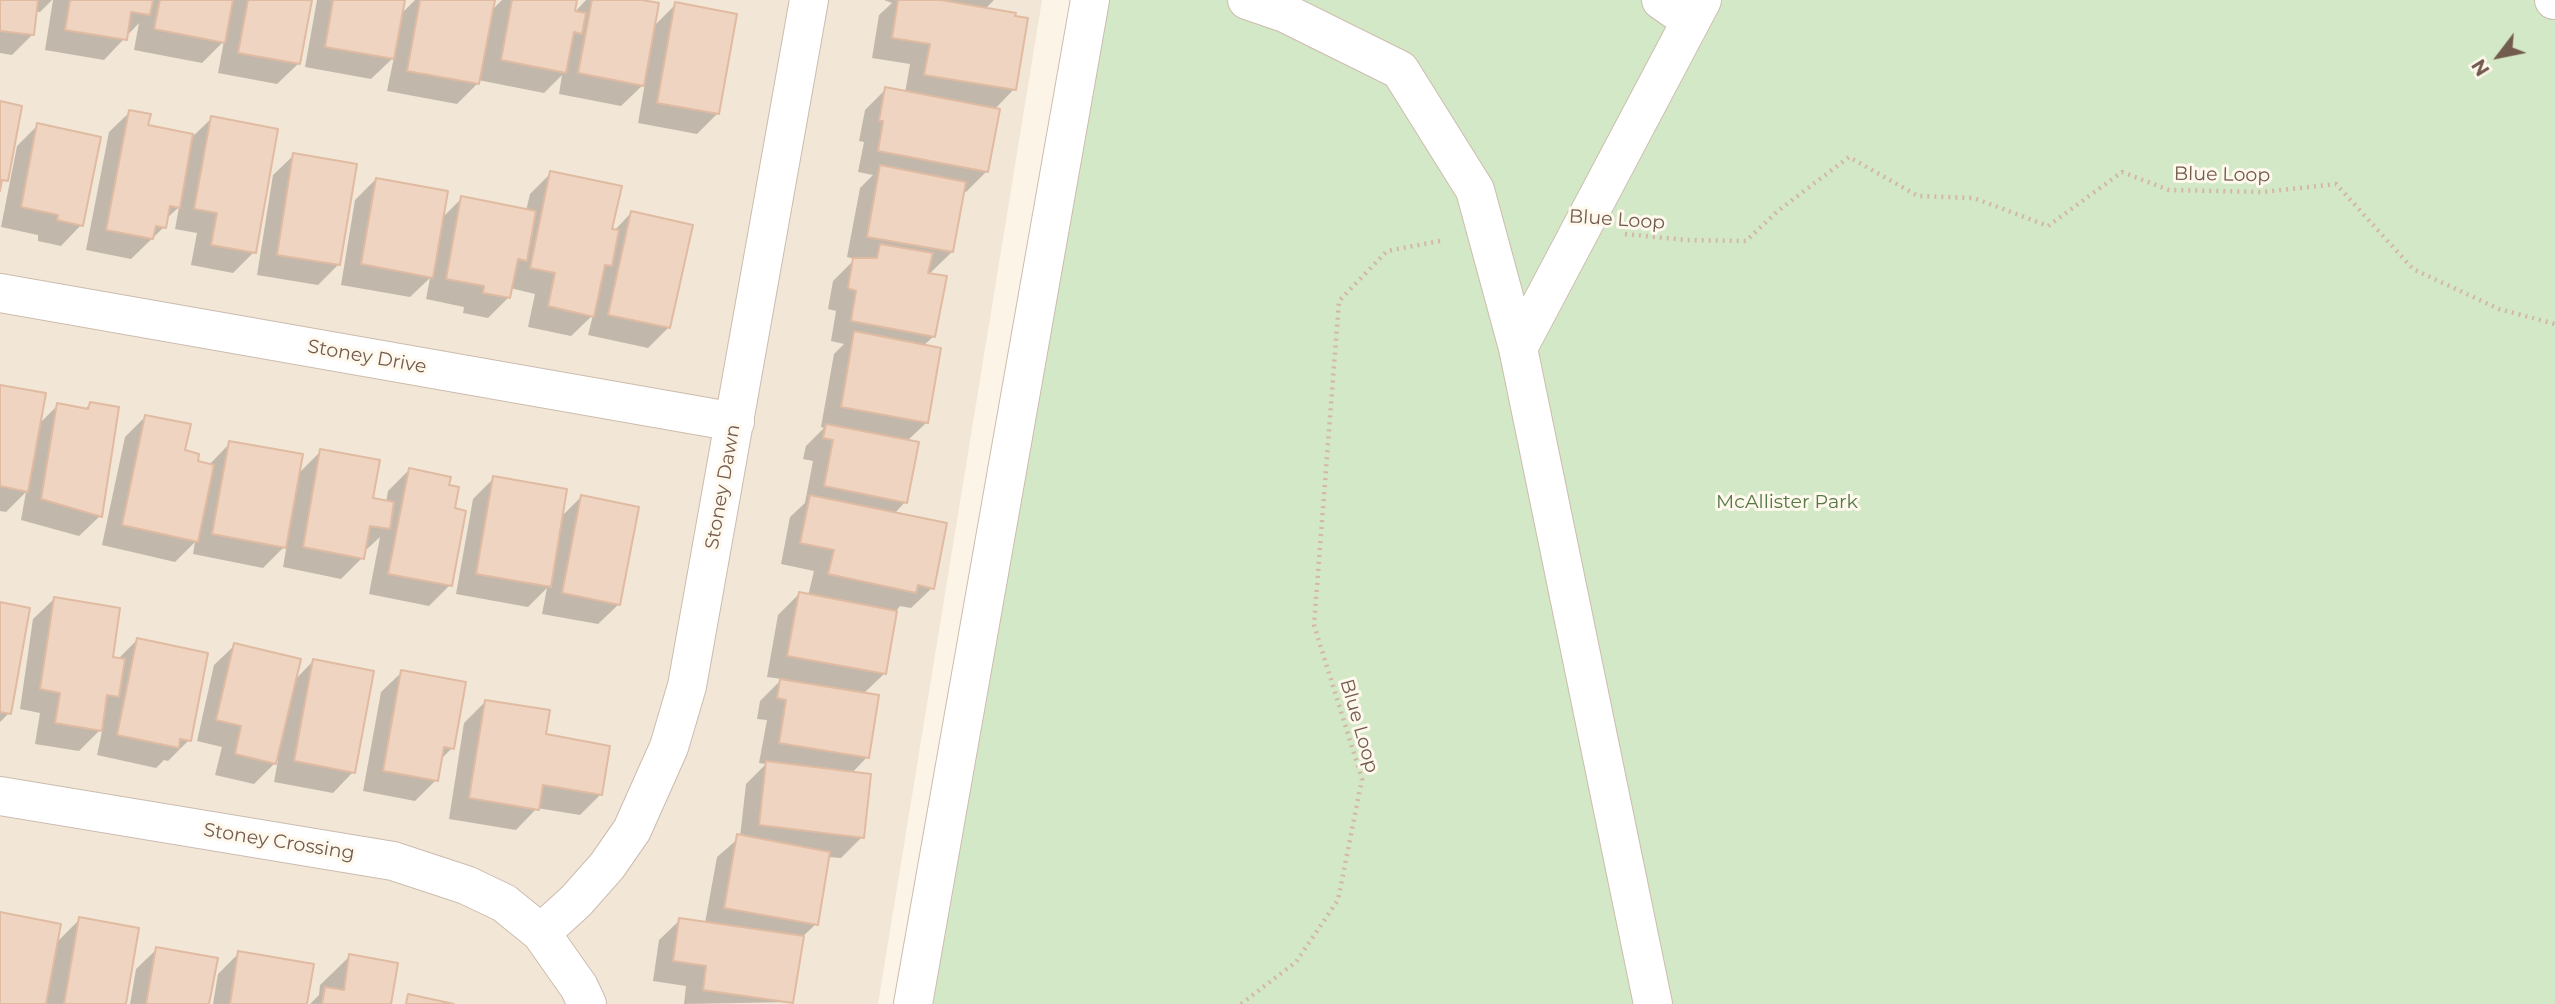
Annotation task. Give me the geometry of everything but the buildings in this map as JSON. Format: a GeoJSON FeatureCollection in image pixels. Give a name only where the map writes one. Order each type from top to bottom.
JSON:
{"type":"FeatureCollection","features":[{"type":"Feature","properties":{"kind":"street","name":"Stoney Dawn"},"geometry":{"type":"LineString","coordinates":[[541,933],[576,901],[607,866],[632,831],[668,747],[687,686],[809,0]]}},
{"type":"Feature","properties":{"kind":"street"},"geometry":{"type":"LineString","coordinates":[[913,1004],[1090,0]]}},
{"type":"Feature","properties":{"kind":"street"},"geometry":{"type":"LineString","coordinates":[[1247,0],[1294,6],[1400,70],[1475,190],[1518,348],[1653,1004]]}},
{"type":"Feature","properties":{"kind":"street"},"geometry":{"type":"LineString","coordinates":[[1518,348],[1581,230],[1685,7]]}},
{"type":"Feature","properties":{"kind":"street","name":"Stoney Drive"},"geometry":{"type":"LineString","coordinates":[[0,293],[735,422]]}},
{"type":"Feature","properties":{"kind":"street","name":"Stoney Crossing"},"geometry":{"type":"LineString","coordinates":[[0,796],[393,861],[466,885],[504,903],[541,933],[579,987],[587,1004]]}},
{"type":"Feature","properties":{"kind":"path","name":"Blue Loop"},"geometry":{"type":"LineString","coordinates":[[1581,230],[1686,240],[1746,241],[1779,210],[1849,157],[1918,196],[1974,198],[2048,226],[2122,172],[2169,190],[2263,192],[2336,184],[2413,269],[2499,309],[2555,324]]}},
{"type":"Feature","properties":{"kind":"path","name":"Blue Loop"},"geometry":{"type":"LineString","coordinates":[[1241,1004],[1296,962],[1338,900],[1362,779],[1314,625],[1339,301],[1387,251],[1487,232]]}},
{"type":"Feature","properties":{"kind":"shaded area"},"geometry":{"type":"Polygon","coordinates":[[[0,0],[1042,0],[878,1004],[0,1004],[0,0]]]}},
{"type":"Feature","properties":{"kind":"green space","name":"McAllister Park"},"geometry":{"type":"Polygon","coordinates":[[[1108,0],[2555,0],[2555,1004],[928,1004],[1108,0]]]}}]}
